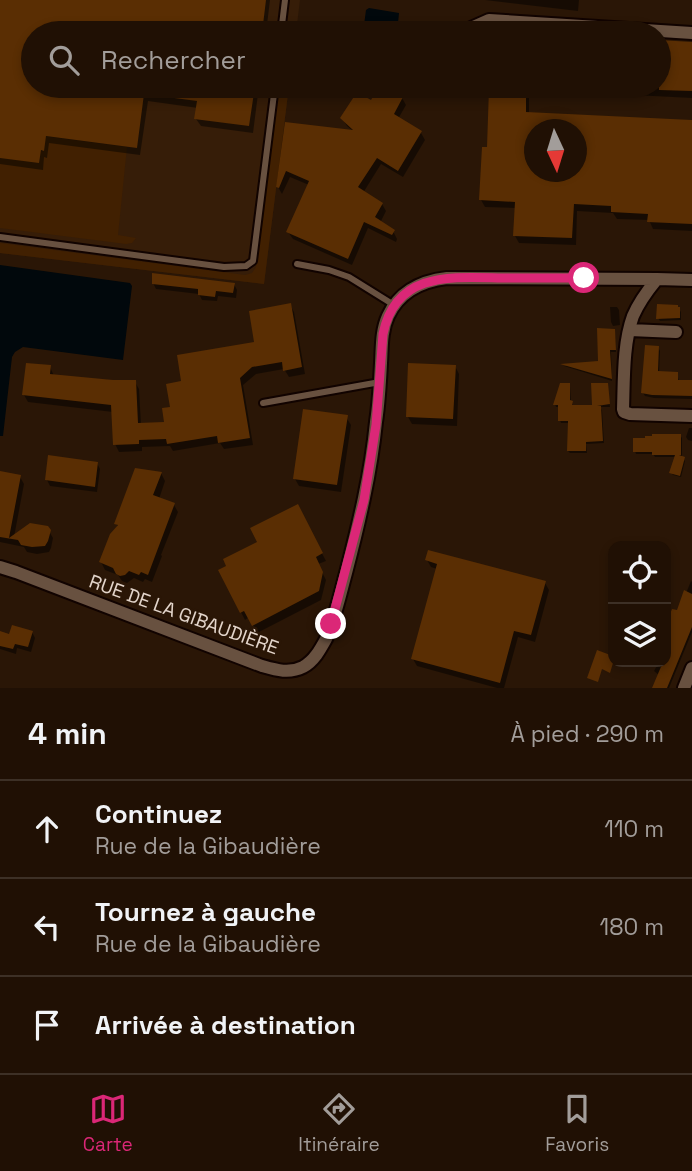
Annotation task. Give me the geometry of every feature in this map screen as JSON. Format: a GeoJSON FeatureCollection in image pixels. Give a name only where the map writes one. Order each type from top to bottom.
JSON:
{"type":"FeatureCollection","features":[{"type":"Feature","properties":{"kind":"street"},"geometry":{"type":"LineString","coordinates":[[487,21],[505,21]]}},
{"type":"Feature","properties":{"kind":"street"},"geometry":{"type":"LineString","coordinates":[[671,32],[692,33]]}},
{"type":"Feature","properties":{"kind":"street"},"geometry":{"type":"LineString","coordinates":[[394,305],[420,284],[447,278],[692,280]]}},
{"type":"Feature","properties":{"kind":"street"},"geometry":{"type":"LineString","coordinates":[[657,279],[636,310],[630,330],[626,348],[624,412],[692,416]]}},
{"type":"Feature","properties":{"kind":"street","name":"RUE DE LA GIBAUDIÈRE"},"geometry":{"type":"LineString","coordinates":[[0,567],[262,666],[287,671],[302,668],[315,657],[326,639],[343,584],[364,500],[376,425],[383,334],[394,305]]}},
{"type":"Feature","properties":{"kind":"street"},"geometry":{"type":"LineString","coordinates":[[630,330],[676,332]]}},
{"type":"Feature","properties":{"kind":"street"},"geometry":{"type":"LineString","coordinates":[[684,688],[692,668]]}},
{"type":"Feature","properties":{"kind":"lane"},"geometry":{"type":"LineString","coordinates":[[282,21],[285,0]]}},
{"type":"Feature","properties":{"kind":"lane"},"geometry":{"type":"LineString","coordinates":[[0,237],[224,267],[246,266],[253,261],[273,98]]}},
{"type":"Feature","properties":{"kind":"lane"},"geometry":{"type":"LineString","coordinates":[[297,264],[330,270],[349,277],[394,305]]}},
{"type":"Feature","properties":{"kind":"lane"},"geometry":{"type":"LineString","coordinates":[[262,402],[380,382]]}},
{"type":"Feature","properties":{"kind":"shaded area"},"geometry":{"type":"Polygon","coordinates":[[[0,0],[300,0],[297,21],[21,21],[21,98],[287,98],[264,284],[0,253],[0,0]]]}},
{"type":"Feature","properties":{"kind":"shaded area"},"geometry":{"type":"Polygon","coordinates":[[[369,8],[399,13],[398,21],[365,21],[366,10],[369,8]]]}},
{"type":"Feature","properties":{"kind":"shaded area"},"geometry":{"type":"Polygon","coordinates":[[[277,98],[287,98],[264,284],[0,253],[0,243],[245,275],[252,273],[256,267],[277,98]]]}},
{"type":"Feature","properties":{"kind":"shaded area"},"geometry":{"type":"Polygon","coordinates":[[[43,136],[127,147],[118,235],[136,238],[132,243],[0,228],[0,158],[43,151],[43,136]]]}},
{"type":"Feature","properties":{"kind":"shaded area"},"geometry":{"type":"Polygon","coordinates":[[[0,265],[130,283],[132,286],[123,360],[23,347],[15,352],[12,357],[3,436],[0,436],[0,265]]]}},
{"type":"Feature","properties":{"kind":"building"},"geometry":{"type":"Polygon","coordinates":[[[0,0],[266,0],[263,21],[21,21],[21,98],[143,98],[137,148],[46,136],[39,163],[0,158],[0,0]]]}},
{"type":"Feature","properties":{"kind":"building"},"geometry":{"type":"Polygon","coordinates":[[[671,41],[692,42],[692,91],[671,90],[671,41]]]}},
{"type":"Feature","properties":{"kind":"building"},"geometry":{"type":"Polygon","coordinates":[[[174,98],[253,98],[249,126],[194,119],[197,101],[174,98]]]}},
{"type":"Feature","properties":{"kind":"building"},"geometry":{"type":"Polygon","coordinates":[[[353,98],[402,98],[394,114],[422,131],[398,171],[377,158],[358,187],[383,203],[375,217],[395,230],[392,235],[364,222],[348,259],[286,232],[309,181],[286,171],[279,188],[276,187],[285,122],[353,130],[340,118],[353,98]]]}},
{"type":"Feature","properties":{"kind":"building"},"geometry":{"type":"Polygon","coordinates":[[[489,98],[526,98],[526,112],[692,120],[692,224],[647,222],[648,214],[611,212],[611,206],[574,204],[572,238],[513,236],[515,202],[479,200],[482,147],[487,147],[489,98]]]}},
{"type":"Feature","properties":{"kind":"building"},"geometry":{"type":"Polygon","coordinates":[[[152,273],[235,283],[233,293],[216,291],[215,297],[198,295],[198,289],[152,284],[152,273]]]}},
{"type":"Feature","properties":{"kind":"building"},"geometry":{"type":"Polygon","coordinates":[[[291,303],[302,367],[283,371],[282,362],[252,367],[240,378],[250,438],[218,443],[217,436],[167,444],[166,439],[113,445],[111,405],[22,395],[26,363],[51,365],[50,374],[136,380],[138,423],[164,422],[162,408],[170,407],[166,384],[181,381],[177,355],[254,342],[249,311],[291,303]]]}},
{"type":"Feature","properties":{"kind":"building"},"geometry":{"type":"Polygon","coordinates":[[[657,304],[678,305],[680,318],[656,319],[657,304]]]}},
{"type":"Feature","properties":{"kind":"building"},"geometry":{"type":"Polygon","coordinates":[[[597,328],[615,329],[616,350],[610,350],[612,379],[560,364],[598,361],[597,328]]]}},
{"type":"Feature","properties":{"kind":"building"},"geometry":{"type":"Polygon","coordinates":[[[645,345],[659,346],[658,371],[678,372],[678,380],[692,380],[692,396],[641,393],[645,345]]]}},
{"type":"Feature","properties":{"kind":"building"},"geometry":{"type":"Polygon","coordinates":[[[408,363],[456,365],[453,419],[406,417],[408,363]]]}},
{"type":"Feature","properties":{"kind":"building"},"geometry":{"type":"Polygon","coordinates":[[[560,383],[570,383],[572,405],[592,405],[591,383],[608,383],[610,404],[597,406],[601,406],[603,441],[586,442],[586,451],[567,451],[568,421],[558,421],[558,405],[553,405],[560,383]]]}},
{"type":"Feature","properties":{"kind":"building"},"geometry":{"type":"Polygon","coordinates":[[[303,409],[348,415],[337,485],[293,479],[303,409]]]}},
{"type":"Feature","properties":{"kind":"building"},"geometry":{"type":"Polygon","coordinates":[[[652,434],[681,434],[679,455],[685,457],[680,476],[669,473],[675,455],[633,452],[633,438],[645,438],[652,434]]]}},
{"type":"Feature","properties":{"kind":"building"},"geometry":{"type":"Polygon","coordinates":[[[48,455],[98,462],[95,487],[45,480],[48,455]]]}},
{"type":"Feature","properties":{"kind":"building"},"geometry":{"type":"Polygon","coordinates":[[[135,468],[162,472],[153,495],[175,503],[148,575],[129,571],[120,576],[113,568],[99,562],[110,534],[118,525],[114,524],[135,468]]]}},
{"type":"Feature","properties":{"kind":"building"},"geometry":{"type":"Polygon","coordinates":[[[0,471],[21,475],[9,538],[30,523],[48,526],[51,530],[45,546],[21,545],[18,540],[0,537],[0,471]]]}},
{"type":"Feature","properties":{"kind":"building"},"geometry":{"type":"Polygon","coordinates":[[[298,504],[323,553],[316,557],[323,572],[319,591],[252,626],[244,611],[240,613],[218,570],[226,566],[223,559],[257,542],[250,528],[298,504]]]}},
{"type":"Feature","properties":{"kind":"building"},"geometry":{"type":"Polygon","coordinates":[[[428,550],[546,581],[531,635],[514,631],[500,683],[411,659],[437,564],[425,560],[428,550]]]}},
{"type":"Feature","properties":{"kind":"building"},"geometry":{"type":"Polygon","coordinates":[[[684,590],[692,594],[692,627],[667,688],[652,688],[661,667],[671,667],[671,612],[672,609],[677,610],[684,590]]]}},
{"type":"Feature","properties":{"kind":"building"},"geometry":{"type":"Polygon","coordinates":[[[12,625],[33,631],[28,647],[15,644],[13,649],[0,646],[0,631],[9,634],[12,625]]]}},
{"type":"Feature","properties":{"kind":"building"},"geometry":{"type":"Polygon","coordinates":[[[597,650],[608,654],[608,667],[612,667],[610,673],[602,669],[598,682],[587,678],[597,650]]]}},
{"type":"Feature","properties":{"kind":"route"},"geometry":{"type":"LineString","coordinates":[[331,624],[364,500],[376,425],[383,334],[394,305],[413,288],[436,279],[584,278]]}}]}
